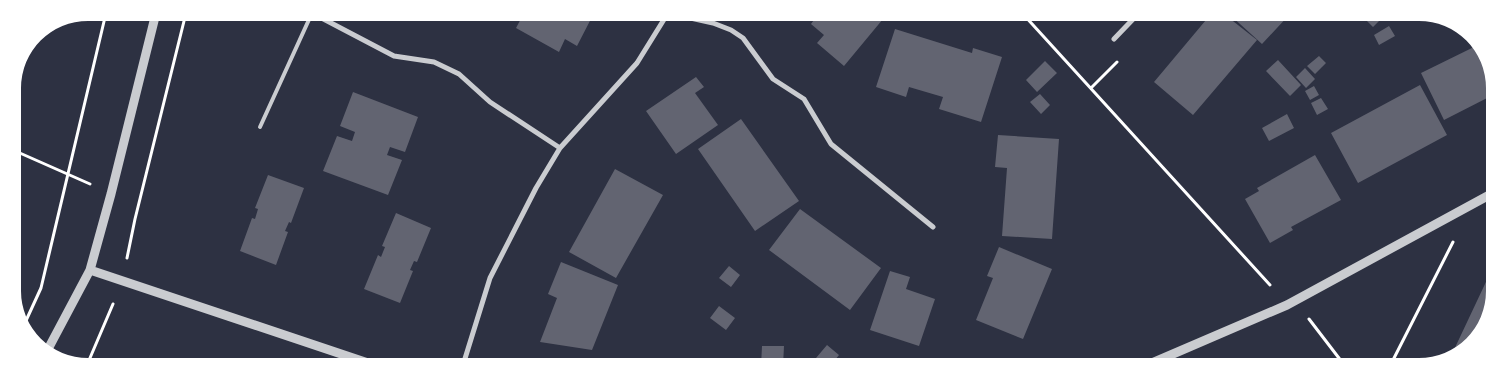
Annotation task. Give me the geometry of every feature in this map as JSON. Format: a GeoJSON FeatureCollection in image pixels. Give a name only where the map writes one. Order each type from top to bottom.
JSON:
{"type":"FeatureCollection","features":[{"type":"Feature","properties":{"kind":"street"},"geometry":{"type":"LineString","coordinates":[[50,345],[90,270],[154,21]]}},
{"type":"Feature","properties":{"kind":"street"},"geometry":{"type":"LineString","coordinates":[[327,21],[394,56],[434,62],[459,74],[490,102],[560,148]]}},
{"type":"Feature","properties":{"kind":"street"},"geometry":{"type":"LineString","coordinates":[[465,358],[490,278],[536,188],[560,148],[637,63],[663,21]]}},
{"type":"Feature","properties":{"kind":"street"},"geometry":{"type":"LineString","coordinates":[[701,21],[731,30],[743,38],[773,79],[804,100],[831,144],[933,226]]}},
{"type":"Feature","properties":{"kind":"street"},"geometry":{"type":"LineString","coordinates":[[1114,39],[1131,21]]}},
{"type":"Feature","properties":{"kind":"street"},"geometry":{"type":"LineString","coordinates":[[1164,358],[1291,303],[1486,197]]}},
{"type":"Feature","properties":{"kind":"street"},"geometry":{"type":"LineString","coordinates":[[90,270],[353,358]]}},
{"type":"Feature","properties":{"kind":"lane"},"geometry":{"type":"LineString","coordinates":[[260,127],[308,21]]}},
{"type":"Feature","properties":{"kind":"path"},"geometry":{"type":"LineString","coordinates":[[27,318],[41,288],[104,21]]}},
{"type":"Feature","properties":{"kind":"path"},"geometry":{"type":"LineString","coordinates":[[90,358],[123,280],[135,219],[184,21]]}},
{"type":"Feature","properties":{"kind":"path"},"geometry":{"type":"LineString","coordinates":[[1029,21],[1291,303],[1338,358]]}},
{"type":"Feature","properties":{"kind":"path"},"geometry":{"type":"LineString","coordinates":[[21,154],[111,194]]}},
{"type":"Feature","properties":{"kind":"path"},"geometry":{"type":"LineString","coordinates":[[1394,358],[1473,205]]}},
{"type":"Feature","properties":{"kind":"building"},"geometry":{"type":"Polygon","coordinates":[[[520,21],[590,21],[577,46],[565,39],[559,52],[516,28],[520,21]]]}},
{"type":"Feature","properties":{"kind":"building"},"geometry":{"type":"Polygon","coordinates":[[[813,21],[881,21],[844,66],[817,43],[824,35],[811,24],[813,21]]]}},
{"type":"Feature","properties":{"kind":"building"},"geometry":{"type":"Polygon","coordinates":[[[1205,21],[1233,21],[1257,40],[1193,115],[1154,82],[1205,21]]]}},
{"type":"Feature","properties":{"kind":"building"},"geometry":{"type":"Polygon","coordinates":[[[1237,21],[1283,21],[1262,44],[1237,21]]]}},
{"type":"Feature","properties":{"kind":"building"},"geometry":{"type":"Polygon","coordinates":[[[1367,21],[1379,21],[1373,27],[1367,21]]]}},
{"type":"Feature","properties":{"kind":"building"},"geometry":{"type":"Polygon","coordinates":[[[1389,26],[1395,36],[1379,45],[1374,35],[1389,26]]]}},
{"type":"Feature","properties":{"kind":"building"},"geometry":{"type":"Polygon","coordinates":[[[895,29],[972,53],[973,48],[1002,57],[981,122],[939,109],[943,97],[909,87],[906,97],[876,87],[895,29]]]}},
{"type":"Feature","properties":{"kind":"building"},"geometry":{"type":"Polygon","coordinates":[[[1472,48],[1482,67],[1486,99],[1444,120],[1421,73],[1472,48]]]}},
{"type":"Feature","properties":{"kind":"building"},"geometry":{"type":"Polygon","coordinates":[[[1319,56],[1326,63],[1315,74],[1307,66],[1319,56]]]}},
{"type":"Feature","properties":{"kind":"building"},"geometry":{"type":"Polygon","coordinates":[[[1278,60],[1301,85],[1290,96],[1266,71],[1278,60]]]}},
{"type":"Feature","properties":{"kind":"building"},"geometry":{"type":"Polygon","coordinates":[[[1045,61],[1057,73],[1037,92],[1026,80],[1045,61]]]}},
{"type":"Feature","properties":{"kind":"building"},"geometry":{"type":"Polygon","coordinates":[[[1305,68],[1315,79],[1306,88],[1296,77],[1305,68]]]}},
{"type":"Feature","properties":{"kind":"building"},"geometry":{"type":"Polygon","coordinates":[[[696,77],[704,87],[695,93],[718,125],[676,154],[646,111],[696,77]]]}},
{"type":"Feature","properties":{"kind":"building"},"geometry":{"type":"Polygon","coordinates":[[[1420,85],[1447,135],[1358,183],[1331,133],[1420,85]]]}},
{"type":"Feature","properties":{"kind":"building"},"geometry":{"type":"Polygon","coordinates":[[[1314,86],[1319,95],[1310,100],[1305,91],[1314,86]]]}},
{"type":"Feature","properties":{"kind":"building"},"geometry":{"type":"Polygon","coordinates":[[[353,92],[418,117],[405,152],[390,147],[387,155],[402,160],[388,195],[323,171],[337,136],[352,141],[355,132],[340,126],[353,92]]]}},
{"type":"Feature","properties":{"kind":"building"},"geometry":{"type":"Polygon","coordinates":[[[1040,94],[1050,105],[1041,114],[1030,102],[1040,94]]]}},
{"type":"Feature","properties":{"kind":"building"},"geometry":{"type":"Polygon","coordinates":[[[1321,98],[1328,109],[1317,115],[1311,103],[1321,98]]]}},
{"type":"Feature","properties":{"kind":"building"},"geometry":{"type":"Polygon","coordinates":[[[1287,114],[1294,128],[1269,141],[1262,128],[1287,114]]]}},
{"type":"Feature","properties":{"kind":"building"},"geometry":{"type":"Polygon","coordinates":[[[741,119],[799,201],[755,231],[698,149],[741,119]]]}},
{"type":"Feature","properties":{"kind":"building"},"geometry":{"type":"Polygon","coordinates":[[[998,135],[1059,139],[1052,239],[1002,236],[1007,168],[995,167],[998,135]]]}},
{"type":"Feature","properties":{"kind":"building"},"geometry":{"type":"Polygon","coordinates":[[[1315,155],[1341,200],[1291,227],[1293,230],[1270,243],[1245,199],[1259,191],[1257,188],[1315,155]]]}},
{"type":"Feature","properties":{"kind":"building"},"geometry":{"type":"Polygon","coordinates":[[[615,169],[663,195],[616,278],[569,252],[615,169]]]}},
{"type":"Feature","properties":{"kind":"building"},"geometry":{"type":"Polygon","coordinates":[[[268,175],[304,188],[291,223],[289,222],[285,231],[288,232],[276,265],[240,251],[252,218],[255,219],[258,209],[255,208],[268,175]]]}},
{"type":"Feature","properties":{"kind":"building"},"geometry":{"type":"Polygon","coordinates":[[[800,209],[881,268],[850,310],[769,250],[800,209]]]}},
{"type":"Feature","properties":{"kind":"building"},"geometry":{"type":"Polygon","coordinates":[[[396,213],[431,228],[417,262],[414,261],[410,270],[413,271],[400,303],[364,289],[378,255],[381,257],[385,247],[382,246],[396,213]]]}},
{"type":"Feature","properties":{"kind":"building"},"geometry":{"type":"Polygon","coordinates":[[[999,247],[1052,269],[1023,339],[976,320],[993,278],[987,276],[999,247]]]}},
{"type":"Feature","properties":{"kind":"building"},"geometry":{"type":"Polygon","coordinates":[[[561,262],[618,285],[592,350],[540,342],[557,298],[548,294],[561,262]]]}},
{"type":"Feature","properties":{"kind":"building"},"geometry":{"type":"Polygon","coordinates":[[[729,266],[740,275],[731,287],[719,278],[729,266]]]}},
{"type":"Feature","properties":{"kind":"building"},"geometry":{"type":"Polygon","coordinates":[[[890,271],[910,277],[906,289],[935,299],[919,346],[870,330],[890,271]]]}},
{"type":"Feature","properties":{"kind":"building"},"geometry":{"type":"Polygon","coordinates":[[[1486,282],[1484,304],[1477,324],[1463,341],[1456,346],[1486,282]]]}},
{"type":"Feature","properties":{"kind":"building"},"geometry":{"type":"Polygon","coordinates":[[[719,306],[735,318],[726,330],[710,318],[719,306]]]}},
{"type":"Feature","properties":{"kind":"building"},"geometry":{"type":"Polygon","coordinates":[[[827,345],[839,355],[837,358],[816,358],[827,345]]]}},
{"type":"Feature","properties":{"kind":"building"},"geometry":{"type":"Polygon","coordinates":[[[762,346],[784,346],[783,358],[761,358],[762,346]]]}}]}
